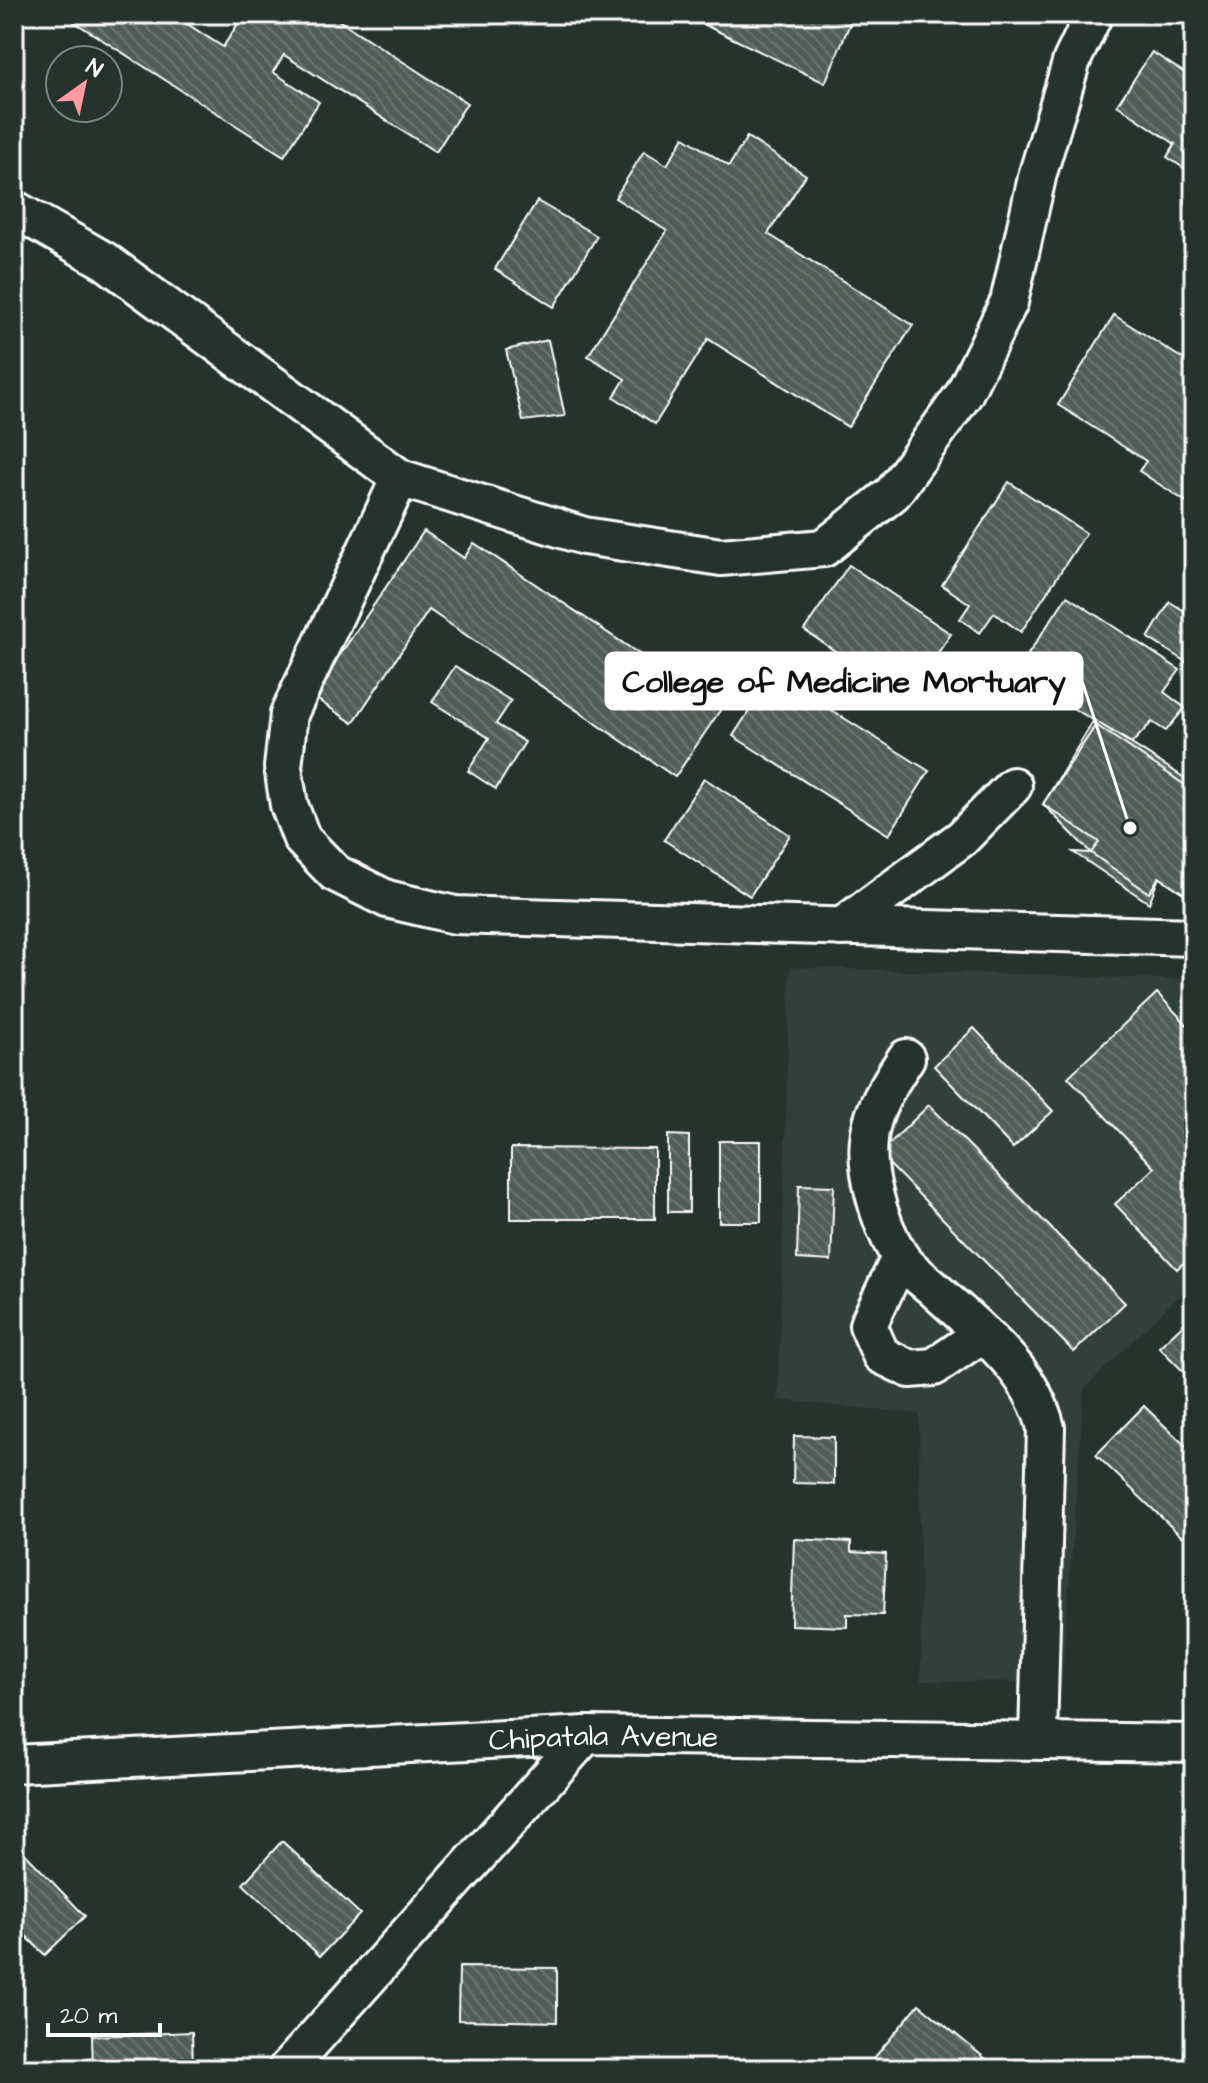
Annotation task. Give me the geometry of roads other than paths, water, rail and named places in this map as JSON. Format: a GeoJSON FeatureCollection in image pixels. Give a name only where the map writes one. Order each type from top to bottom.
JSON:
{"type":"FeatureCollection","features":[{"type":"Feature","properties":{"kind":"street"},"geometry":{"type":"LineString","coordinates":[[14,209],[105,261],[400,478],[584,536],[721,557],[824,548],[893,493],[964,394],[1009,302],[1038,173],[1072,60],[1094,14]]}},
{"type":"Feature","properties":{"kind":"street"},"geometry":{"type":"LineString","coordinates":[[400,478],[289,714],[283,767],[289,805],[302,839],[335,873],[387,899],[455,915],[1194,937]]}},
{"type":"Feature","properties":{"kind":"street"},"geometry":{"type":"LineString","coordinates":[[841,927],[962,838],[1013,786]]}},
{"type":"Feature","properties":{"kind":"street"},"geometry":{"type":"LineString","coordinates":[[906,1058],[881,1097],[866,1153],[877,1207],[900,1258],[1024,1375],[1040,1402],[1046,1428],[1038,1739]]}},
{"type":"Feature","properties":{"kind":"street"},"geometry":{"type":"LineString","coordinates":[[900,1258],[868,1325],[881,1355],[910,1369],[934,1367],[982,1334]]}},
{"type":"Feature","properties":{"kind":"street"},"geometry":{"type":"LineString","coordinates":[[287,2069],[586,1735]]}},
{"type":"Feature","properties":{"kind":"street","name":"Chipatala Avenue"},"geometry":{"type":"LineString","coordinates":[[14,1764],[586,1735],[1194,1743]]}},
{"type":"Feature","properties":{"kind":"place","name":"College of Medicine Mortuary"},"geometry":{"type":"Point","coordinates":[1130,828]}}]}
